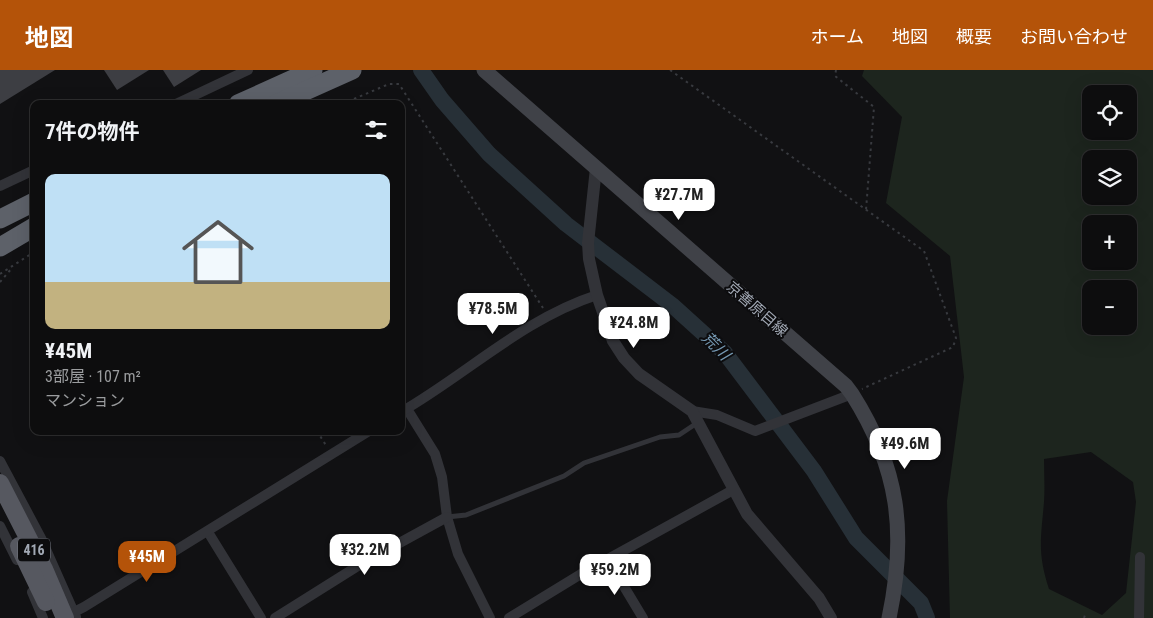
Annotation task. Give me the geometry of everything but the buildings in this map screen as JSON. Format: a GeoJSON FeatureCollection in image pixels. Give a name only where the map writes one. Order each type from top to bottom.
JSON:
{"type":"FeatureCollection","features":[{"type":"Feature","properties":{"kind":"highway"},"geometry":{"type":"LineString","coordinates":[[247,100],[313,70]]}},
{"type":"Feature","properties":{"kind":"highway"},"geometry":{"type":"LineString","coordinates":[[285,100],[352,70]]}},
{"type":"Feature","properties":{"kind":"highway"},"geometry":{"type":"LineString","coordinates":[[0,218],[30,204]]}},
{"type":"Feature","properties":{"kind":"highway"},"geometry":{"type":"LineString","coordinates":[[0,238],[30,223]]}},
{"type":"Feature","properties":{"kind":"highway"},"geometry":{"type":"LineString","coordinates":[[0,247],[30,229]]}},
{"type":"Feature","properties":{"kind":"highway","name":"416"},"geometry":{"type":"LineString","coordinates":[[0,483],[66,617]]}},
{"type":"Feature","properties":{"kind":"highway","name":"416"},"geometry":{"type":"LineString","coordinates":[[0,508],[66,617]]}},
{"type":"Feature","properties":{"kind":"main road","name":"京善原目線"},"geometry":{"type":"LineString","coordinates":[[484,70],[846,386],[852,394],[878,440],[892,482],[898,524],[898,562],[889,618]]}},
{"type":"Feature","properties":{"kind":"street"},"geometry":{"type":"LineString","coordinates":[[184,100],[243,71]]}},
{"type":"Feature","properties":{"kind":"street"},"geometry":{"type":"LineString","coordinates":[[596,168],[588,243],[592,275],[597,295],[613,341],[624,358],[639,374],[696,417],[732,490],[747,514],[819,598],[831,618]]}},
{"type":"Feature","properties":{"kind":"street"},"geometry":{"type":"LineString","coordinates":[[0,186],[30,172]]}},
{"type":"Feature","properties":{"kind":"street"},"geometry":{"type":"LineString","coordinates":[[405,410],[494,349],[548,316],[597,295]]}},
{"type":"Feature","properties":{"kind":"street"},"geometry":{"type":"LineString","coordinates":[[696,417],[718,415],[756,431],[801,412],[852,394]]}},
{"type":"Feature","properties":{"kind":"street"},"geometry":{"type":"LineString","coordinates":[[405,412],[435,454],[442,478],[446,517],[458,554],[490,618]]}},
{"type":"Feature","properties":{"kind":"street"},"geometry":{"type":"LineString","coordinates":[[0,461],[41,538],[66,617],[208,532],[362,435]]}},
{"type":"Feature","properties":{"kind":"street"},"geometry":{"type":"LineString","coordinates":[[509,618],[732,490]]}},
{"type":"Feature","properties":{"kind":"street"},"geometry":{"type":"LineString","coordinates":[[275,618],[352,569],[446,517]]}},
{"type":"Feature","properties":{"kind":"street"},"geometry":{"type":"LineString","coordinates":[[0,526],[44,618]]}},
{"type":"Feature","properties":{"kind":"street"},"geometry":{"type":"LineString","coordinates":[[208,532],[260,618]]}},
{"type":"Feature","properties":{"kind":"street"},"geometry":{"type":"LineString","coordinates":[[1139,618],[1140,557]]}},
{"type":"Feature","properties":{"kind":"street"},"geometry":{"type":"LineString","coordinates":[[608,560],[643,618]]}},
{"type":"Feature","properties":{"kind":"lane"},"geometry":{"type":"LineString","coordinates":[[446,517],[466,515],[564,476],[592,460],[660,437],[679,435],[696,417]]}},
{"type":"Feature","properties":{"kind":"path"},"geometry":{"type":"LineString","coordinates":[[670,70],[924,251],[956,338],[953,347],[852,394]]}},
{"type":"Feature","properties":{"kind":"path"},"geometry":{"type":"LineString","coordinates":[[836,70],[835,76],[874,107],[866,210]]}},
{"type":"Feature","properties":{"kind":"path"},"geometry":{"type":"LineString","coordinates":[[351,100],[389,84],[399,84],[548,316]]}},
{"type":"Feature","properties":{"kind":"path"},"geometry":{"type":"LineString","coordinates":[[0,274],[30,255]]}},
{"type":"Feature","properties":{"kind":"path"},"geometry":{"type":"LineString","coordinates":[[0,282],[14,266]]}},
{"type":"Feature","properties":{"kind":"path"},"geometry":{"type":"LineString","coordinates":[[320,435],[331,453]]}},
{"type":"Feature","properties":{"kind":"path"},"geometry":{"type":"LineString","coordinates":[[1084,618],[1086,612]]}},
{"type":"Feature","properties":{"kind":"shaded area"},"geometry":{"type":"Polygon","coordinates":[[[864,70],[1153,70],[1153,618],[950,618],[947,501],[964,377],[950,256],[886,203],[902,117],[862,76],[864,70]],[[1091,452],[1044,459],[1041,555],[1049,589],[1102,615],[1126,593],[1136,502],[1133,482],[1091,452]]]}},
{"type":"Feature","properties":{"kind":"waterway","name":"荒川"},"geometry":{"type":"LineString","coordinates":[[421,70],[442,100],[489,154],[566,224],[672,305],[725,353],[814,471],[856,538],[921,603],[927,618]]}}]}
